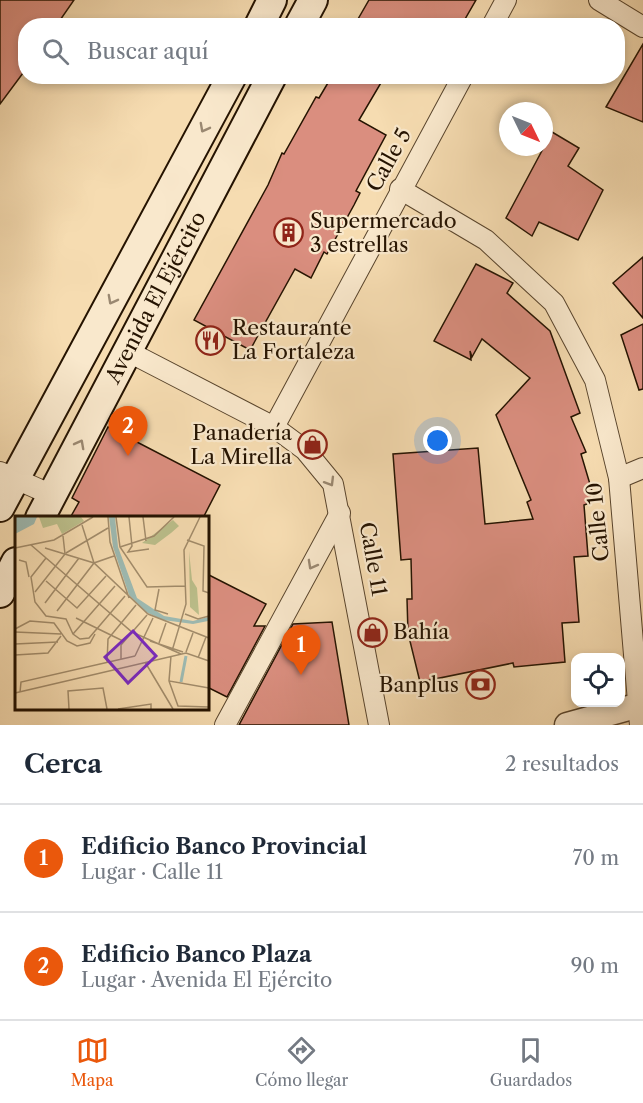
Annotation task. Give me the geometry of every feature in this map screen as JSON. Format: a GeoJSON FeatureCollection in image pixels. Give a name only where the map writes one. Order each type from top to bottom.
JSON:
{"type":"FeatureCollection","features":[{"type":"Feature","properties":{"kind":"main road"},"geometry":{"type":"LineString","coordinates":[[263,18],[272,0]]}},
{"type":"Feature","properties":{"kind":"main road"},"geometry":{"type":"LineString","coordinates":[[303,18],[313,0]]}},
{"type":"Feature","properties":{"kind":"main road","name":"Avenida El Ejército"},"geometry":{"type":"LineString","coordinates":[[0,507],[8,475],[227,84]]}},
{"type":"Feature","properties":{"kind":"main road","name":"Avenida El Ejército"},"geometry":{"type":"LineString","coordinates":[[46,506],[129,352],[268,84]]}},
{"type":"Feature","properties":{"kind":"main road"},"geometry":{"type":"LineString","coordinates":[[0,593],[15,564]]}},
{"type":"Feature","properties":{"kind":"street"},"geometry":{"type":"LineString","coordinates":[[496,18],[506,0]]}},
{"type":"Feature","properties":{"kind":"street"},"geometry":{"type":"LineString","coordinates":[[599,0],[643,27]]}},
{"type":"Feature","properties":{"kind":"street","name":"Calle 5"},"geometry":{"type":"LineString","coordinates":[[274,427],[400,189],[459,84]]}},
{"type":"Feature","properties":{"kind":"street","name":"Calle 10"},"geometry":{"type":"LineString","coordinates":[[400,189],[486,240],[554,303],[595,380],[619,478],[640,711]]}},
{"type":"Feature","properties":{"kind":"street","name":"Calle 11"},"geometry":{"type":"LineString","coordinates":[[129,352],[274,427],[305,450],[333,484],[379,725]]}},
{"type":"Feature","properties":{"kind":"street"},"geometry":{"type":"LineString","coordinates":[[619,478],[643,468]]}},
{"type":"Feature","properties":{"kind":"street"},"geometry":{"type":"LineString","coordinates":[[8,475],[46,506]]}},
{"type":"Feature","properties":{"kind":"street"},"geometry":{"type":"LineString","coordinates":[[225,725],[340,513]]}},
{"type":"Feature","properties":{"kind":"street"},"geometry":{"type":"LineString","coordinates":[[567,725],[640,711]]}},
{"type":"Feature","properties":{"kind":"building"},"geometry":{"type":"Polygon","coordinates":[[[0,0],[74,0],[62,18],[18,18],[18,80],[0,104],[0,0]]]}},
{"type":"Feature","properties":{"kind":"building"},"geometry":{"type":"Polygon","coordinates":[[[369,0],[476,0],[466,18],[359,18],[369,0]]]}},
{"type":"Feature","properties":{"kind":"building"},"geometry":{"type":"Polygon","coordinates":[[[643,44],[643,122],[606,107],[620,84],[625,84],[625,75],[643,44]]]}},
{"type":"Feature","properties":{"kind":"building"},"geometry":{"type":"Polygon","coordinates":[[[327,84],[380,84],[359,120],[386,135],[356,191],[360,193],[327,254],[324,252],[311,278],[295,269],[250,350],[194,320],[268,185],[282,153],[284,154],[316,97],[319,98],[327,84]]]}},
{"type":"Feature","properties":{"kind":"building"},"geometry":{"type":"Polygon","coordinates":[[[553,133],[579,148],[568,166],[603,190],[578,240],[539,222],[532,236],[506,218],[539,156],[553,156],[553,133]]]}},
{"type":"Feature","properties":{"kind":"building"},"geometry":{"type":"Polygon","coordinates":[[[643,257],[643,318],[613,283],[643,257]]]}},
{"type":"Feature","properties":{"kind":"building"},"geometry":{"type":"Polygon","coordinates":[[[476,264],[513,283],[507,293],[550,331],[580,413],[571,417],[586,452],[581,454],[595,501],[584,505],[588,556],[574,557],[579,622],[562,623],[565,662],[514,667],[513,663],[420,682],[408,633],[407,599],[412,599],[411,559],[401,560],[393,454],[478,448],[485,524],[533,519],[527,502],[531,500],[496,415],[530,378],[482,339],[472,357],[470,351],[471,360],[434,341],[476,264]]]}},
{"type":"Feature","properties":{"kind":"building"},"geometry":{"type":"Polygon","coordinates":[[[643,324],[643,389],[639,390],[621,335],[643,324]]]}},
{"type":"Feature","properties":{"kind":"building"},"geometry":{"type":"Polygon","coordinates":[[[108,427],[220,485],[204,516],[71,516],[79,502],[72,498],[108,427]]]}},
{"type":"Feature","properties":{"kind":"building"},"geometry":{"type":"Polygon","coordinates":[[[208,575],[266,604],[254,626],[265,626],[227,697],[208,688],[208,575]]]}},
{"type":"Feature","properties":{"kind":"building"},"geometry":{"type":"Polygon","coordinates":[[[332,622],[349,725],[239,725],[293,624],[332,622]]]}},
{"type":"Feature","properties":{"kind":"place","name":"Supermercado 3 estrellas"},"geometry":{"type":"Point","coordinates":[289,233]}},
{"type":"Feature","properties":{"kind":"place","name":"Restaurante La Fortaleza"},"geometry":{"type":"Point","coordinates":[211,340]}},
{"type":"Feature","properties":{"kind":"place","name":"Panadería La Mirella"},"geometry":{"type":"Point","coordinates":[313,445]}},
{"type":"Feature","properties":{"kind":"place","name":"Edificio Banco Plaza"},"geometry":{"type":"Point","coordinates":[128,456]}},
{"type":"Feature","properties":{"kind":"place","name":"Bahía"},"geometry":{"type":"Point","coordinates":[372,632]}},
{"type":"Feature","properties":{"kind":"place","name":"Edificio Banco Provincial"},"geometry":{"type":"Point","coordinates":[301,675]}},
{"type":"Feature","properties":{"kind":"place","name":"Banplus"},"geometry":{"type":"Point","coordinates":[480,685]}}]}
